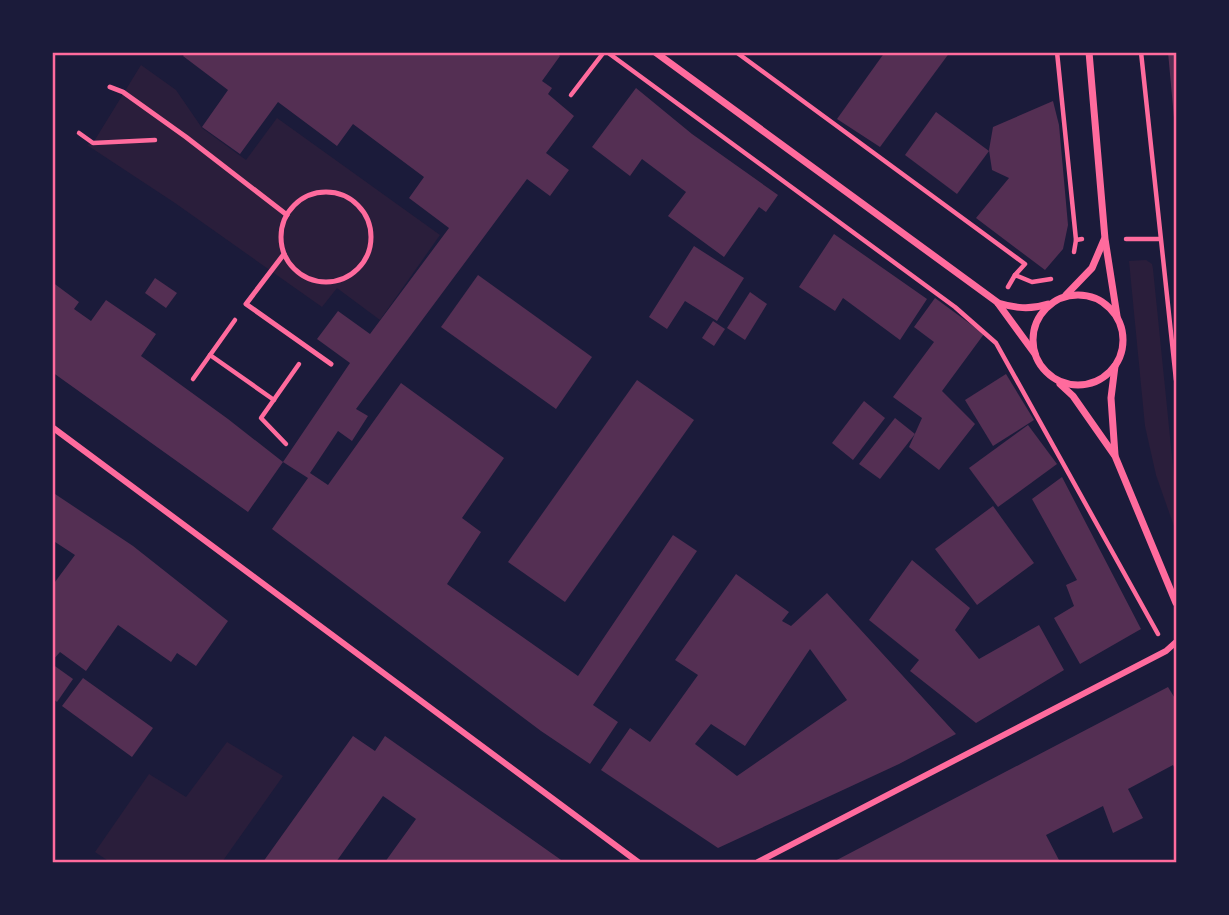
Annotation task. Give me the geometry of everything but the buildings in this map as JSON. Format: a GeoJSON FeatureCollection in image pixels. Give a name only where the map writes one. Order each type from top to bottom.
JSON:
{"type":"FeatureCollection","features":[{"type":"Feature","properties":{"kind":"street"},"geometry":{"type":"LineString","coordinates":[[655,52],[997,302],[1046,373],[1073,396],[1115,456],[1177,603]]}},
{"type":"Feature","properties":{"kind":"street"},"geometry":{"type":"LineString","coordinates":[[1089,52],[1105,239],[1123,342],[1115,365],[1111,398],[1115,456]]}},
{"type":"Feature","properties":{"kind":"street"},"geometry":{"type":"LineString","coordinates":[[1066,296],[1092,268],[1105,239]]}},
{"type":"Feature","properties":{"kind":"street"},"geometry":{"type":"LineString","coordinates":[[997,302],[1023,308],[1039,307],[1066,296],[1081,294],[1096,298],[1109,306],[1118,318]]}},
{"type":"Feature","properties":{"kind":"street"},"geometry":{"type":"LineString","coordinates":[[1035,354],[1032,340],[1035,325],[1041,312],[1052,302]]}},
{"type":"Feature","properties":{"kind":"street"},"geometry":{"type":"LineString","coordinates":[[1055,379],[1081,385],[1094,382],[1106,375],[1115,365]]}},
{"type":"Feature","properties":{"kind":"street"},"geometry":{"type":"LineString","coordinates":[[52,427],[638,863]]}},
{"type":"Feature","properties":{"kind":"street"},"geometry":{"type":"LineString","coordinates":[[758,863],[1166,651],[1177,642]]}},
{"type":"Feature","properties":{"kind":"lane"},"geometry":{"type":"LineString","coordinates":[[110,87],[122,92],[186,137],[286,215]]}},
{"type":"Feature","properties":{"kind":"lane"},"geometry":{"type":"LineString","coordinates":[[321,192],[349,198],[360,207],[371,232],[370,247],[365,260],[349,275],[330,282],[315,281],[302,275],[291,266],[284,254],[281,241],[286,215],[296,203],[321,192]]}},
{"type":"Feature","properties":{"kind":"lane"},"geometry":{"type":"LineString","coordinates":[[284,254],[246,304],[331,364]]}},
{"type":"Feature","properties":{"kind":"path"},"geometry":{"type":"LineString","coordinates":[[571,95],[605,52],[955,307],[996,343],[1147,611],[1166,651]]}},
{"type":"Feature","properties":{"kind":"path"},"geometry":{"type":"LineString","coordinates":[[736,52],[1025,264],[1015,275]]}},
{"type":"Feature","properties":{"kind":"path"},"geometry":{"type":"LineString","coordinates":[[1058,52],[1076,240]]}},
{"type":"Feature","properties":{"kind":"path"},"geometry":{"type":"LineString","coordinates":[[1141,52],[1177,380]]}},
{"type":"Feature","properties":{"kind":"path"},"geometry":{"type":"LineString","coordinates":[[79,133],[93,143],[136,140]]}},
{"type":"Feature","properties":{"kind":"path"},"geometry":{"type":"LineString","coordinates":[[193,379],[246,304]]}},
{"type":"Feature","properties":{"kind":"path"},"geometry":{"type":"LineString","coordinates":[[286,444],[261,418],[310,349]]}},
{"type":"Feature","properties":{"kind":"path"},"geometry":{"type":"LineString","coordinates":[[210,355],[274,400]]}},
{"type":"Feature","properties":{"kind":"shaded area"},"geometry":{"type":"Polygon","coordinates":[[[141,65],[176,90],[202,128],[246,160],[277,118],[440,235],[380,320],[337,288],[322,307],[175,203],[87,145],[93,143],[141,65]]]}},
{"type":"Feature","properties":{"kind":"shaded area"},"geometry":{"type":"Polygon","coordinates":[[[1146,260],[1152,264],[1153,269],[1176,496],[1176,532],[1156,475],[1145,426],[1129,261],[1146,260]]]}},
{"type":"Feature","properties":{"kind":"shaded area"},"geometry":{"type":"Polygon","coordinates":[[[227,742],[283,776],[222,862],[110,862],[95,852],[149,774],[186,797],[227,742]]]}}]}
